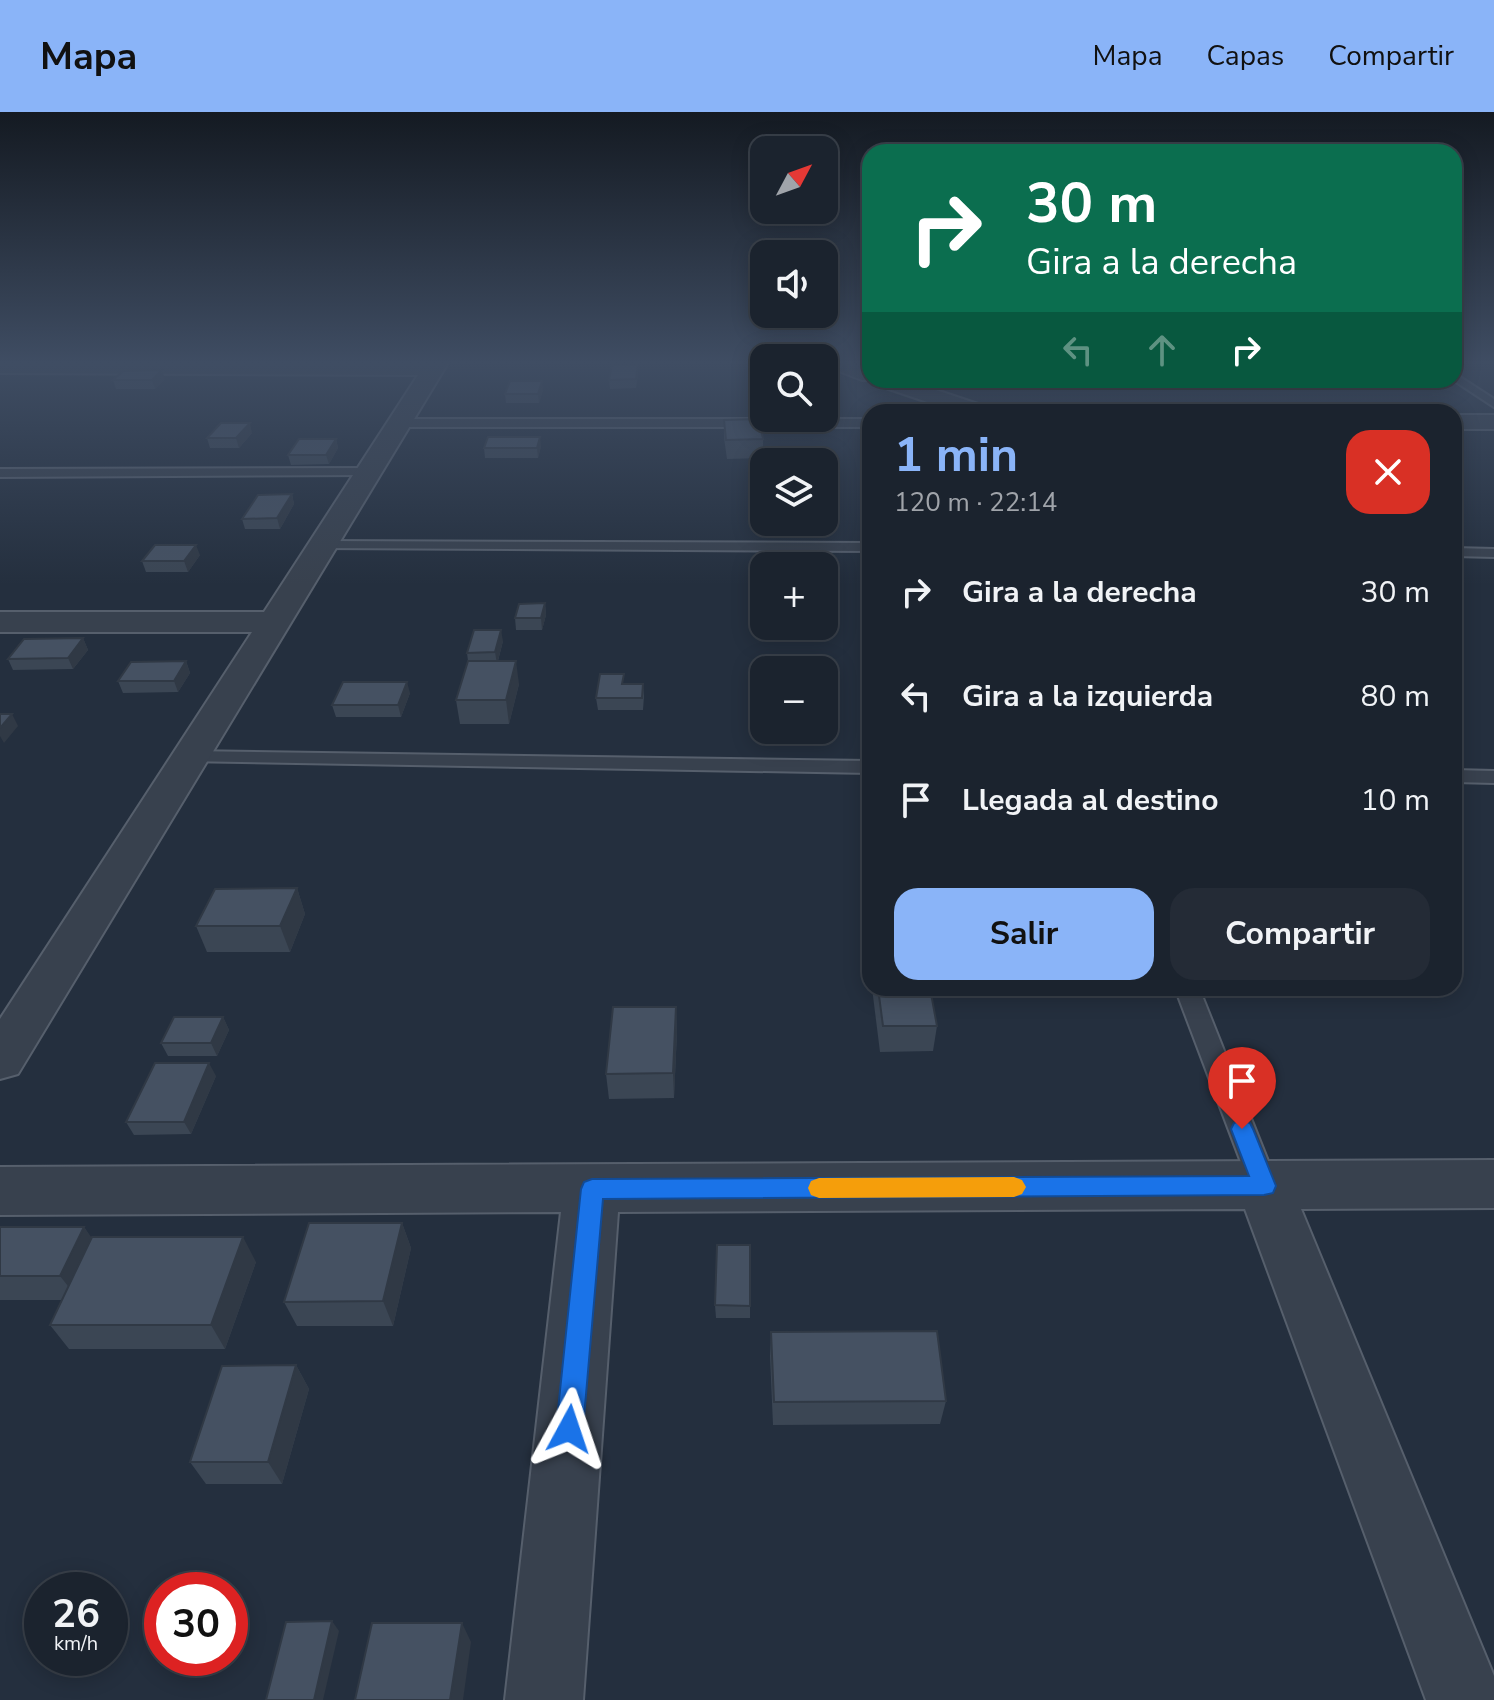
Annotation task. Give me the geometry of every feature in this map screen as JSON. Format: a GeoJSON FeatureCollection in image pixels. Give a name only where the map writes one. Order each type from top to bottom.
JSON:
{"type":"FeatureCollection","features":[{"type":"Feature","properties":{"kind":"street"},"geometry":{"type":"LineString","coordinates":[[0,1060],[390,437]]}},
{"type":"Feature","properties":{"kind":"street"},"geometry":{"type":"LineString","coordinates":[[0,622],[275,622]]}},
{"type":"Feature","properties":{"kind":"street"},"geometry":{"type":"LineString","coordinates":[[0,1191],[1494,1184]]}},
{"type":"Feature","properties":{"kind":"street"},"geometry":{"type":"LineString","coordinates":[[1264,1186],[1465,1700]]}},
{"type":"Feature","properties":{"kind":"street"},"geometry":{"type":"LineString","coordinates":[[544,1700],[592,1189]]}},
{"type":"Feature","properties":{"kind":"lane"},"geometry":{"type":"LineString","coordinates":[[0,473],[369,471]]}},
{"type":"Feature","properties":{"kind":"lane"},"geometry":{"type":"LineString","coordinates":[[323,545],[862,547]]}},
{"type":"Feature","properties":{"kind":"lane"},"geometry":{"type":"LineString","coordinates":[[1462,552],[1494,553]]}},
{"type":"Feature","properties":{"kind":"lane"},"geometry":{"type":"LineString","coordinates":[[190,757],[862,767]]}},
{"type":"Feature","properties":{"kind":"lane"},"geometry":{"type":"LineString","coordinates":[[1462,776],[1494,777]]}},
{"type":"Feature","properties":{"kind":"lane"},"geometry":{"type":"LineString","coordinates":[[1190,996],[1264,1186]]}},
{"type":"Feature","properties":{"kind":"building"},"geometry":{"type":"Polygon","coordinates":[[[488,437],[540,437],[537,448],[484,448],[488,437]]]}},
{"type":"Feature","properties":{"kind":"building"},"geometry":{"type":"Polygon","coordinates":[[[726,437],[763,437],[726,440],[726,437]]]}},
{"type":"Feature","properties":{"kind":"building"},"geometry":{"type":"Polygon","coordinates":[[[299,439],[336,439],[326,455],[288,455],[299,439]]]}},
{"type":"Feature","properties":{"kind":"building"},"geometry":{"type":"Polygon","coordinates":[[[292,494],[277,518],[242,519],[258,495],[292,494]]]}},
{"type":"Feature","properties":{"kind":"building"},"geometry":{"type":"Polygon","coordinates":[[[155,545],[196,545],[184,561],[142,561],[155,545]]]}},
{"type":"Feature","properties":{"kind":"building"},"geometry":{"type":"Polygon","coordinates":[[[545,603],[541,618],[515,618],[519,604],[545,603]]]}},
{"type":"Feature","properties":{"kind":"building"},"geometry":{"type":"Polygon","coordinates":[[[474,630],[501,630],[495,652],[467,653],[474,630]]]}},
{"type":"Feature","properties":{"kind":"building"},"geometry":{"type":"Polygon","coordinates":[[[83,638],[68,658],[8,659],[24,639],[83,638]]]}},
{"type":"Feature","properties":{"kind":"building"},"geometry":{"type":"Polygon","coordinates":[[[186,661],[174,681],[118,681],[131,662],[186,661]]]}},
{"type":"Feature","properties":{"kind":"building"},"geometry":{"type":"Polygon","coordinates":[[[468,661],[516,661],[506,700],[456,700],[468,661]]]}},
{"type":"Feature","properties":{"kind":"building"},"geometry":{"type":"Polygon","coordinates":[[[600,674],[624,674],[622,684],[643,684],[642,698],[596,698],[600,674]]]}},
{"type":"Feature","properties":{"kind":"building"},"geometry":{"type":"Polygon","coordinates":[[[343,682],[407,682],[398,705],[332,705],[343,682]]]}},
{"type":"Feature","properties":{"kind":"building"},"geometry":{"type":"Polygon","coordinates":[[[0,714],[12,714],[0,728],[0,714]]]}},
{"type":"Feature","properties":{"kind":"building"},"geometry":{"type":"Polygon","coordinates":[[[297,888],[280,926],[196,926],[215,889],[297,888]]]}},
{"type":"Feature","properties":{"kind":"building"},"geometry":{"type":"Polygon","coordinates":[[[879,996],[931,996],[937,1026],[883,1026],[879,996]]]}},
{"type":"Feature","properties":{"kind":"building"},"geometry":{"type":"Polygon","coordinates":[[[613,1007],[676,1007],[673,1073],[606,1074],[613,1007]]]}},
{"type":"Feature","properties":{"kind":"building"},"geometry":{"type":"Polygon","coordinates":[[[174,1017],[223,1017],[211,1043],[161,1043],[174,1017]]]}},
{"type":"Feature","properties":{"kind":"building"},"geometry":{"type":"Polygon","coordinates":[[[155,1063],[209,1063],[184,1122],[126,1122],[155,1063]]]}},
{"type":"Feature","properties":{"kind":"building"},"geometry":{"type":"Polygon","coordinates":[[[309,1223],[402,1223],[383,1301],[284,1302],[309,1223]]]}},
{"type":"Feature","properties":{"kind":"building"},"geometry":{"type":"Polygon","coordinates":[[[0,1227],[84,1227],[60,1276],[0,1276],[0,1227]]]}},
{"type":"Feature","properties":{"kind":"building"},"geometry":{"type":"Polygon","coordinates":[[[92,1237],[243,1237],[211,1325],[50,1325],[92,1237]]]}},
{"type":"Feature","properties":{"kind":"building"},"geometry":{"type":"Polygon","coordinates":[[[717,1245],[750,1245],[750,1306],[715,1305],[717,1245]]]}},
{"type":"Feature","properties":{"kind":"building"},"geometry":{"type":"Polygon","coordinates":[[[937,1331],[946,1401],[774,1402],[771,1332],[937,1331]]]}},
{"type":"Feature","properties":{"kind":"building"},"geometry":{"type":"Polygon","coordinates":[[[296,1365],[268,1462],[190,1462],[222,1366],[296,1365]]]}},
{"type":"Feature","properties":{"kind":"building"},"geometry":{"type":"Polygon","coordinates":[[[332,1621],[314,1700],[266,1700],[286,1622],[332,1621]]]}},
{"type":"Feature","properties":{"kind":"building"},"geometry":{"type":"Polygon","coordinates":[[[372,1623],[462,1623],[450,1700],[355,1700],[372,1623]]]}},
{"type":"Feature","properties":{"kind":"slow traffic"},"geometry":{"type":"LineString","coordinates":[[819,1188],[1014,1187]]}},
{"type":"Feature","properties":{"kind":"route"},"geometry":{"type":"LineString","coordinates":[[569,1429],[592,1189],[1264,1186],[1242,1129]]}}]}
